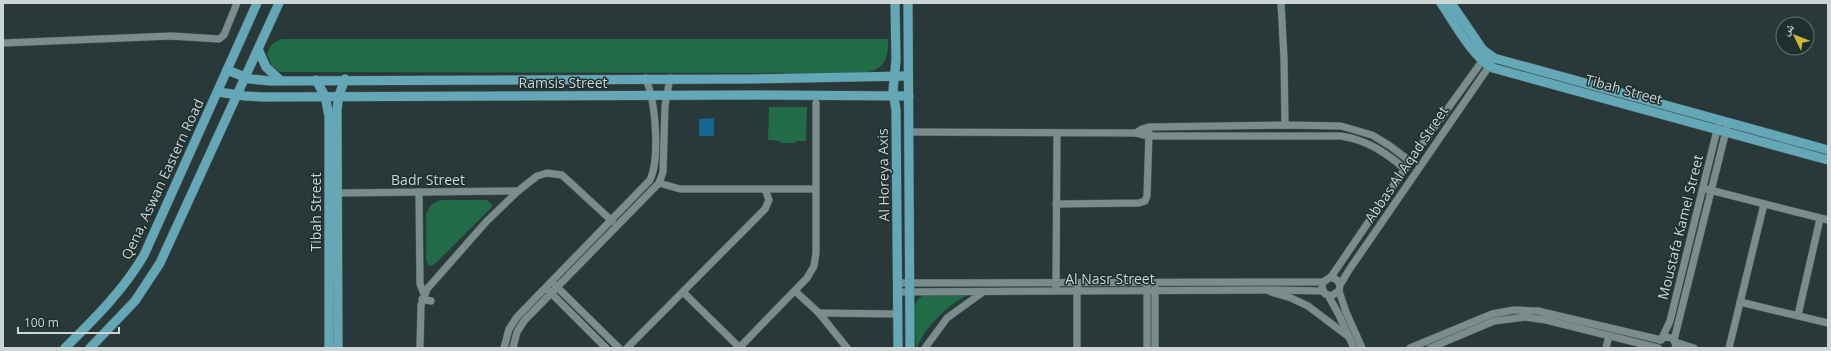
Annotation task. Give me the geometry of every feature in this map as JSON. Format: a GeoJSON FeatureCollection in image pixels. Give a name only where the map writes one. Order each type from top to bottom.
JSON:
{"type":"FeatureCollection","features":[{"type":"Feature","properties":{"kind":"main road","name":"Qena, Aswan Eastern Road"},"geometry":{"type":"LineString","coordinates":[[65,348],[112,300],[137,267],[163,216],[257,3]]}},
{"type":"Feature","properties":{"kind":"main road"},"geometry":{"type":"LineString","coordinates":[[90,348],[135,300],[160,264],[279,3]]}},
{"type":"Feature","properties":{"kind":"main road","name":"Al Horeya Axis"},"geometry":{"type":"LineString","coordinates":[[895,3],[896,60],[893,95],[896,110],[897,150],[898,348]]}},
{"type":"Feature","properties":{"kind":"main road","name":"Al Horeya Axis"},"geometry":{"type":"LineString","coordinates":[[908,3],[910,348]]}},
{"type":"Feature","properties":{"kind":"main road"},"geometry":{"type":"LineString","coordinates":[[1441,3],[1488,60]]}},
{"type":"Feature","properties":{"kind":"main road"},"geometry":{"type":"LineString","coordinates":[[1451,3],[1488,60]]}},
{"type":"Feature","properties":{"kind":"main road"},"geometry":{"type":"LineString","coordinates":[[258,49],[266,67],[280,80]]}},
{"type":"Feature","properties":{"kind":"main road","name":"Tibah Street"},"geometry":{"type":"LineString","coordinates":[[1488,60],[1724,121],[1828,150]]}},
{"type":"Feature","properties":{"kind":"main road","name":"Tibah Street"},"geometry":{"type":"LineString","coordinates":[[1488,60],[1721,131],[1828,160]]}},
{"type":"Feature","properties":{"kind":"main road","name":"Ramsis Street"},"geometry":{"type":"LineString","coordinates":[[228,70],[244,78],[257,80],[908,76]]}},
{"type":"Feature","properties":{"kind":"main road","name":"Tibah Street"},"geometry":{"type":"LineString","coordinates":[[338,348],[337,109],[339,96],[345,79]]}},
{"type":"Feature","properties":{"kind":"main road","name":"Tibah Street"},"geometry":{"type":"LineString","coordinates":[[316,80],[325,96],[329,116],[329,348]]}},
{"type":"Feature","properties":{"kind":"main road","name":"Ramsis Street"},"geometry":{"type":"LineString","coordinates":[[218,92],[264,97],[652,95],[909,96]]}},
{"type":"Feature","properties":{"kind":"main road"},"geometry":{"type":"LineString","coordinates":[[897,150],[909,150]]}},
{"type":"Feature","properties":{"kind":"street"},"geometry":{"type":"LineString","coordinates":[[3,43],[171,36],[219,39],[224,35],[237,3]]}},
{"type":"Feature","properties":{"kind":"street"},"geometry":{"type":"LineString","coordinates":[[1281,3],[1285,125]]}},
{"type":"Feature","properties":{"kind":"street","name":"Abbas Al Aqad Street"},"geometry":{"type":"LineString","coordinates":[[1331,277],[1410,162],[1488,60]]}},
{"type":"Feature","properties":{"kind":"street","name":"Abbas Al Aqad Street"},"geometry":{"type":"LineString","coordinates":[[1340,288],[1349,270],[1488,60]]}},
{"type":"Feature","properties":{"kind":"street"},"geometry":{"type":"LineString","coordinates":[[504,348],[512,322],[643,189],[652,175],[655,161],[652,95],[645,78]]}},
{"type":"Feature","properties":{"kind":"street"},"geometry":{"type":"LineString","coordinates":[[513,348],[515,337],[520,326],[660,183],[663,172],[666,95],[670,78]]}},
{"type":"Feature","properties":{"kind":"street"},"geometry":{"type":"LineString","coordinates":[[682,292],[740,348],[795,291],[811,272],[816,259],[816,103]]}},
{"type":"Feature","properties":{"kind":"street","name":"Moustafa Kamel Street"},"geometry":{"type":"LineString","coordinates":[[1658,348],[1670,321],[1702,188],[1724,121]]}},
{"type":"Feature","properties":{"kind":"street"},"geometry":{"type":"LineString","coordinates":[[1136,133],[1149,127],[1331,125],[1352,128],[1381,140],[1410,162]]}},
{"type":"Feature","properties":{"kind":"street"},"geometry":{"type":"LineString","coordinates":[[1056,204],[1145,201],[1147,196],[1149,127]]}},
{"type":"Feature","properties":{"kind":"street","name":"Moustafa Kamel Street"},"geometry":{"type":"LineString","coordinates":[[1675,344],[1711,190],[1721,131]]}},
{"type":"Feature","properties":{"kind":"street"},"geometry":{"type":"LineString","coordinates":[[909,132],[1136,133],[1148,136],[1340,136],[1357,139],[1372,145],[1405,169]]}},
{"type":"Feature","properties":{"kind":"street"},"geometry":{"type":"LineString","coordinates":[[1056,133],[1056,290]]}},
{"type":"Feature","properties":{"kind":"street"},"geometry":{"type":"LineString","coordinates":[[423,297],[434,280],[486,222],[518,191],[538,176],[547,173],[557,173],[566,178],[612,221]]}},
{"type":"Feature","properties":{"kind":"street"},"geometry":{"type":"LineString","coordinates":[[660,183],[680,188],[815,189]]}},
{"type":"Feature","properties":{"kind":"street"},"geometry":{"type":"LineString","coordinates":[[1702,188],[1828,220]]}},
{"type":"Feature","properties":{"kind":"street"},"geometry":{"type":"LineString","coordinates":[[627,348],[765,209],[769,200],[765,189]]}},
{"type":"Feature","properties":{"kind":"street","name":"Badr Street"},"geometry":{"type":"LineString","coordinates":[[338,192],[518,191]]}},
{"type":"Feature","properties":{"kind":"street"},"geometry":{"type":"LineString","coordinates":[[419,192],[420,284],[423,297],[420,348]]}},
{"type":"Feature","properties":{"kind":"street"},"geometry":{"type":"LineString","coordinates":[[1729,348],[1764,204]]}},
{"type":"Feature","properties":{"kind":"street"},"geometry":{"type":"LineString","coordinates":[[1798,316],[1820,219]]}},
{"type":"Feature","properties":{"kind":"street"},"geometry":{"type":"LineString","coordinates":[[1354,348],[1339,315],[1325,293],[1323,282],[1331,277],[1337,280],[1346,312],[1362,348]]}},
{"type":"Feature","properties":{"kind":"street"},"geometry":{"type":"LineString","coordinates":[[551,281],[619,348]]}},
{"type":"Feature","properties":{"kind":"street"},"geometry":{"type":"LineString","coordinates":[[925,348],[947,318],[984,291],[984,282]]}},
{"type":"Feature","properties":{"kind":"street","name":"Al Nasr Street"},"geometry":{"type":"LineString","coordinates":[[910,287],[984,282],[1077,282],[1147,287],[1155,291],[1264,290],[1325,293]]}},
{"type":"Feature","properties":{"kind":"street"},"geometry":{"type":"LineString","coordinates":[[1077,282],[1077,348]]}},
{"type":"Feature","properties":{"kind":"street","name":"Al Nasr Street"},"geometry":{"type":"LineString","coordinates":[[898,287],[984,291],[1077,290],[1147,287],[1155,283],[1323,282]]}},
{"type":"Feature","properties":{"kind":"street"},"geometry":{"type":"LineString","coordinates":[[1155,283],[1155,348]]}},
{"type":"Feature","properties":{"kind":"street"},"geometry":{"type":"LineString","coordinates":[[545,287],[606,348]]}},
{"type":"Feature","properties":{"kind":"street"},"geometry":{"type":"LineString","coordinates":[[1147,287],[1147,348]]}},
{"type":"Feature","properties":{"kind":"street"},"geometry":{"type":"LineString","coordinates":[[1325,293],[1334,295],[1340,288]]}},
{"type":"Feature","properties":{"kind":"street"},"geometry":{"type":"LineString","coordinates":[[1264,290],[1291,298],[1308,306],[1348,337]]}},
{"type":"Feature","properties":{"kind":"street"},"geometry":{"type":"LineString","coordinates":[[795,291],[820,313],[847,348]]}},
{"type":"Feature","properties":{"kind":"street"},"geometry":{"type":"LineString","coordinates":[[423,297],[431,302]]}},
{"type":"Feature","properties":{"kind":"street"},"geometry":{"type":"LineString","coordinates":[[1740,302],[1828,323]]}},
{"type":"Feature","properties":{"kind":"street"},"geometry":{"type":"LineString","coordinates":[[1410,348],[1492,314],[1520,310],[1538,310],[1662,339],[1670,337],[1675,344],[1694,348]]}},
{"type":"Feature","properties":{"kind":"street"},"geometry":{"type":"LineString","coordinates":[[820,313],[897,314]]}},
{"type":"Feature","properties":{"kind":"street"},"geometry":{"type":"LineString","coordinates":[[1430,348],[1484,324],[1514,317],[1540,319],[1658,348]]}},
{"type":"Feature","properties":{"kind":"street"},"geometry":{"type":"LineString","coordinates":[[1606,348],[1609,336]]}},
{"type":"Feature","properties":{"kind":"green space"},"geometry":{"type":"Polygon","coordinates":[[[283,39],[888,39],[887,52],[884,61],[879,68],[863,73],[853,73],[280,72],[272,66],[267,54],[273,44],[283,39]]]}},
{"type":"Feature","properties":{"kind":"green space"},"geometry":{"type":"Polygon","coordinates":[[[769,107],[807,107],[806,141],[795,141],[796,143],[779,143],[781,141],[768,140],[769,107]]]}},
{"type":"Feature","properties":{"kind":"green space"},"geometry":{"type":"Polygon","coordinates":[[[440,200],[487,200],[492,205],[491,208],[435,264],[429,266],[426,260],[426,214],[431,205],[440,200]]]}},
{"type":"Feature","properties":{"kind":"green space"},"geometry":{"type":"Polygon","coordinates":[[[925,294],[969,294],[945,310],[938,317],[926,331],[916,348],[914,307],[918,299],[925,294]]]}},
{"type":"Feature","properties":{"kind":"water"},"geometry":{"type":"Polygon","coordinates":[[[714,118],[714,136],[699,136],[699,119],[714,118]]]}}]}
